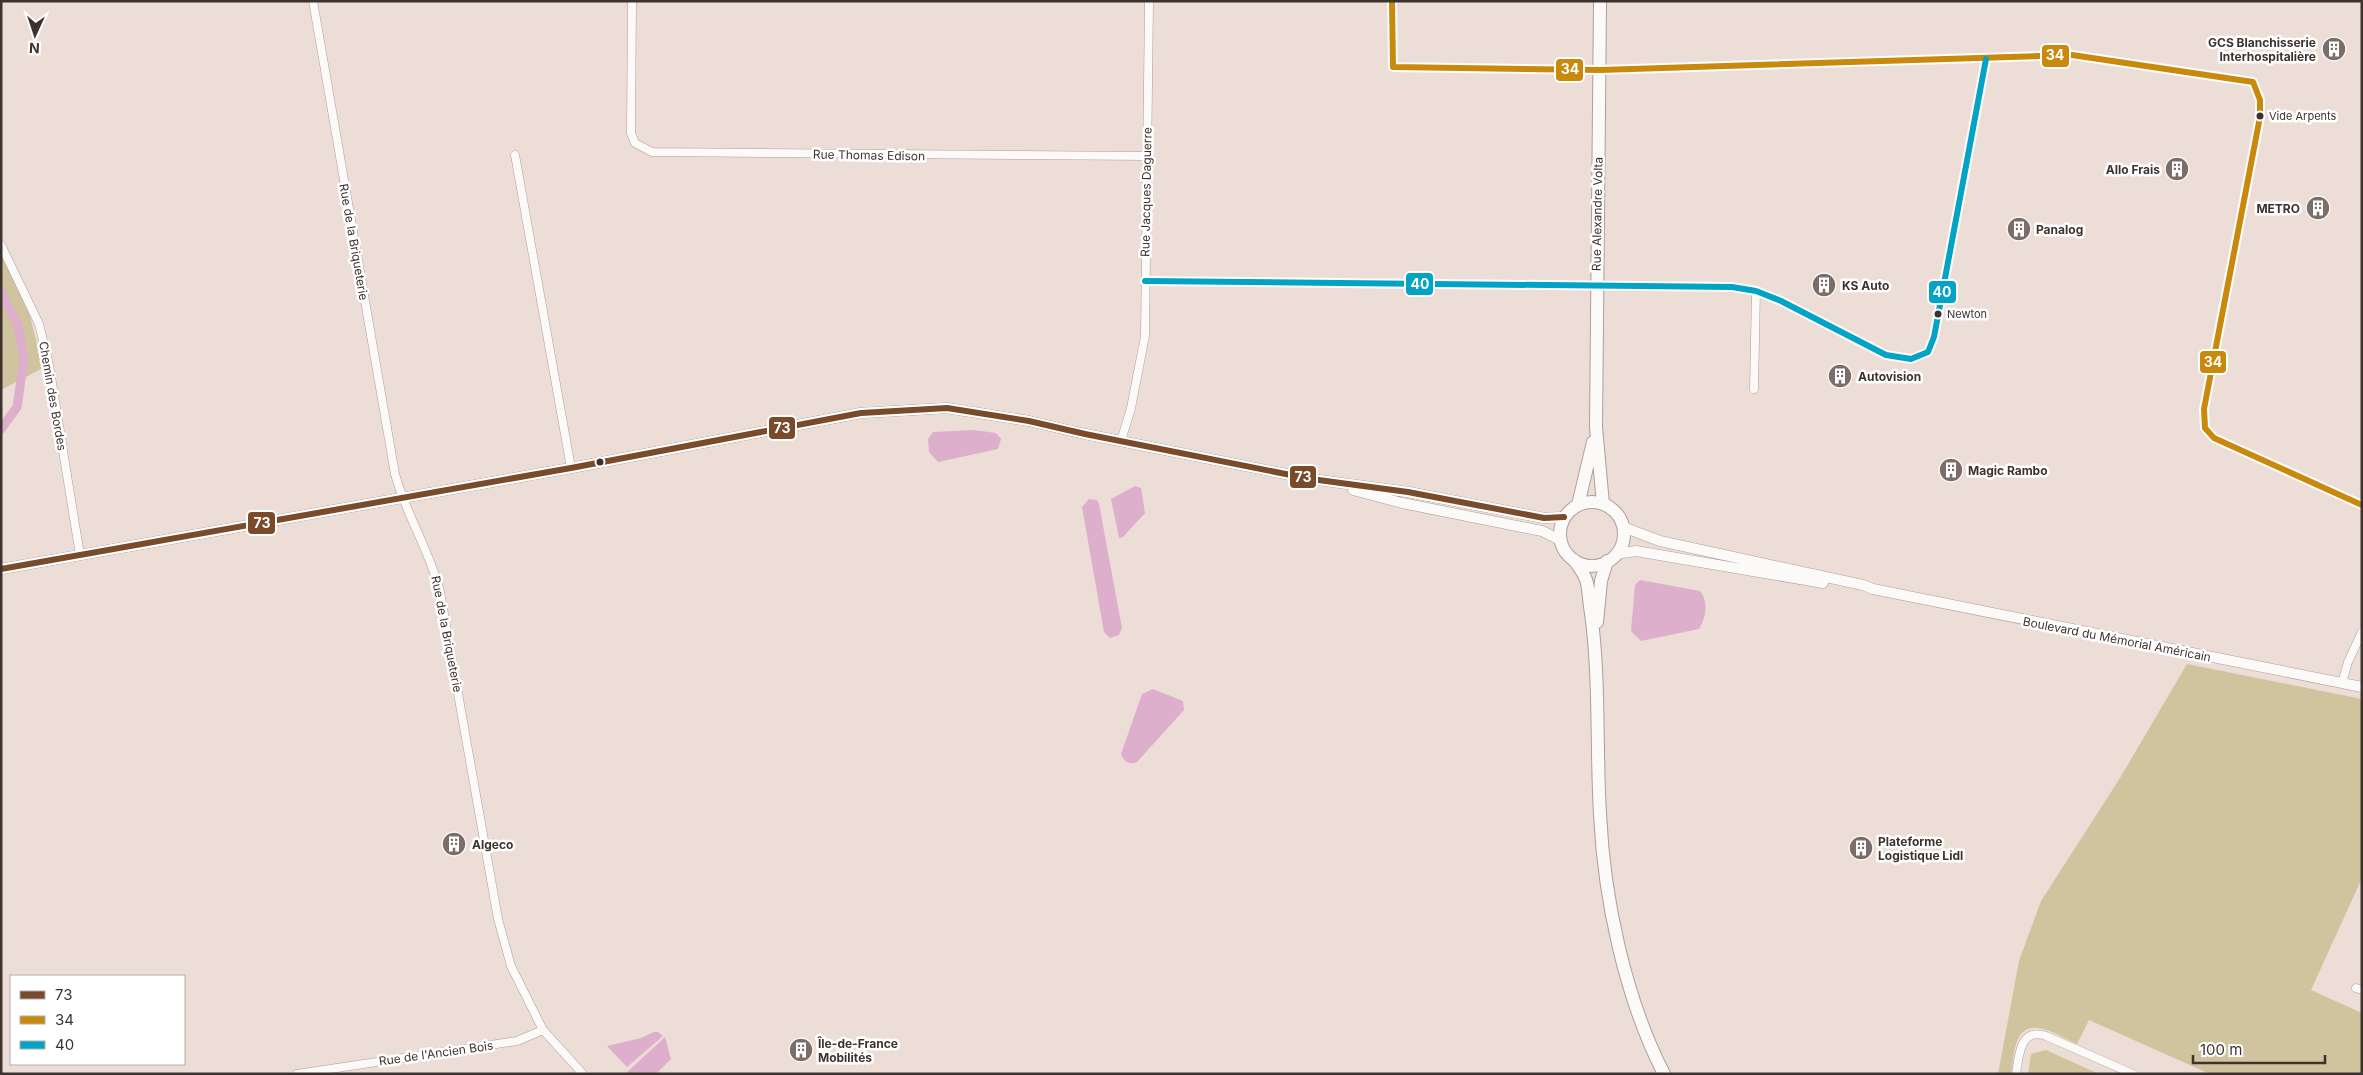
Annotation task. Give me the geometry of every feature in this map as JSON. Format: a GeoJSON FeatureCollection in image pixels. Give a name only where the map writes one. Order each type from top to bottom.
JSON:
{"type":"FeatureCollection","features":[{"type":"Feature","properties":{"kind":"main road","name":"Rue Alexandre Volta"},"geometry":{"type":"LineString","coordinates":[[1600,1],[1596,427],[1603,504]]}},
{"type":"Feature","properties":{"kind":"main road","name":"Rue Alexandre Volta"},"geometry":{"type":"LineString","coordinates":[[1578,505],[1596,427]]}},
{"type":"Feature","properties":{"kind":"main road"},"geometry":{"type":"LineString","coordinates":[[1595,639],[1601,580],[1623,536],[1623,527],[1616,513],[1603,504],[1586,502],[1578,505],[1564,517],[1561,524],[1560,540],[1568,554],[1584,573],[1595,639],[1600,814],[1612,912],[1634,998],[1643,1025],[1664,1074]]}},
{"type":"Feature","properties":{"kind":"main road"},"geometry":{"type":"LineString","coordinates":[[1574,560],[1590,565],[1611,558]]}},
{"type":"Feature","properties":{"kind":"street","name":"Rue de la Briqueterie"},"geometry":{"type":"LineString","coordinates":[[313,1],[395,474],[402,498],[436,573],[498,919],[511,966],[543,1030],[583,1074]]}},
{"type":"Feature","properties":{"kind":"street","name":"Rue Thomas Edison"},"geometry":{"type":"LineString","coordinates":[[632,1],[631,133],[635,143],[652,152],[1146,156]]}},
{"type":"Feature","properties":{"kind":"street","name":"Rue Jacques Daguerre"},"geometry":{"type":"LineString","coordinates":[[1121,441],[1131,408],[1145,336],[1148,1]]}},
{"type":"Feature","properties":{"kind":"street"},"geometry":{"type":"LineString","coordinates":[[1392,1],[1393,67],[1600,70],[2072,55],[2253,82],[2260,100],[2260,117],[2204,409],[2205,428],[2214,438],[2362,505]]}},
{"type":"Feature","properties":{"kind":"street"},"geometry":{"type":"LineString","coordinates":[[1145,281],[1732,287],[1756,291],[1781,301],[1886,355],[1911,359],[1928,352],[1934,337],[1986,59]]}},
{"type":"Feature","properties":{"kind":"street"},"geometry":{"type":"LineString","coordinates":[[515,155],[571,468]]}},
{"type":"Feature","properties":{"kind":"street","name":"Chemin des Bordes"},"geometry":{"type":"LineString","coordinates":[[1,245],[39,324],[49,365],[80,555]]}},
{"type":"Feature","properties":{"kind":"street"},"geometry":{"type":"LineString","coordinates":[[1754,389],[1756,291]]}},
{"type":"Feature","properties":{"kind":"street"},"geometry":{"type":"LineString","coordinates":[[1,569],[571,468],[861,413],[947,408],[1029,421],[1311,479],[1402,503],[1542,531],[1560,540]]}},
{"type":"Feature","properties":{"kind":"street"},"geometry":{"type":"LineString","coordinates":[[1311,479],[1408,492],[1544,518],[1564,517]]}},
{"type":"Feature","properties":{"kind":"street","name":"Boulevard du Mémorial Américain"},"geometry":{"type":"LineString","coordinates":[[1623,527],[1660,541],[1863,585],[1873,589],[2362,687]]}},
{"type":"Feature","properties":{"kind":"street","name":"Boulevard du Mémorial Américain"},"geometry":{"type":"LineString","coordinates":[[1611,558],[1636,551],[1861,590],[1873,589]]}},
{"type":"Feature","properties":{"kind":"street"},"geometry":{"type":"LineString","coordinates":[[2342,683],[2348,662],[2362,632]]}},
{"type":"Feature","properties":{"kind":"street","name":"Rue de l'Ancien Bois"},"geometry":{"type":"LineString","coordinates":[[297,1074],[518,1041],[543,1030]]}},
{"type":"Feature","properties":{"kind":"street"},"geometry":{"type":"LineString","coordinates":[[2016,1074],[2022,1044],[2027,1037],[2036,1034],[2046,1036],[2133,1074]]}},
{"type":"Feature","properties":{"kind":"shaded area"},"geometry":{"type":"Polygon","coordinates":[[[1,250],[26,300],[43,368],[1,390],[1,250]]]}},
{"type":"Feature","properties":{"kind":"shaded area"},"geometry":{"type":"Polygon","coordinates":[[[973,430],[996,433],[1001,439],[998,449],[938,462],[929,452],[928,439],[933,432],[973,430]]]}},
{"type":"Feature","properties":{"kind":"shaded area"},"geometry":{"type":"Polygon","coordinates":[[[1135,486],[1141,488],[1145,513],[1123,537],[1119,538],[1111,499],[1135,486]]]}},
{"type":"Feature","properties":{"kind":"shaded area"},"geometry":{"type":"Polygon","coordinates":[[[1089,499],[1097,500],[1099,504],[1122,628],[1119,635],[1110,638],[1104,632],[1082,507],[1089,499]]]}},
{"type":"Feature","properties":{"kind":"shaded area"},"geometry":{"type":"Polygon","coordinates":[[[1640,580],[1700,591],[1705,600],[1706,610],[1699,629],[1641,641],[1631,631],[1635,585],[1640,580]]]}},
{"type":"Feature","properties":{"kind":"shaded area"},"geometry":{"type":"Polygon","coordinates":[[[2187,664],[2362,699],[2362,878],[2311,990],[2362,1013],[2362,1074],[2210,1074],[2089,1020],[2077,1044],[2054,1033],[2037,1028],[2030,1028],[2023,1032],[2015,1047],[2011,1074],[1998,1074],[2019,961],[2041,901],[2120,778],[2187,664]]]}},
{"type":"Feature","properties":{"kind":"shaded area"},"geometry":{"type":"Polygon","coordinates":[[[1153,689],[1183,701],[1184,710],[1137,762],[1129,763],[1125,761],[1121,754],[1142,694],[1153,689]]]}},
{"type":"Feature","properties":{"kind":"shaded area"},"geometry":{"type":"Polygon","coordinates":[[[658,1032],[663,1036],[627,1067],[607,1046],[641,1038],[658,1032]]]}},
{"type":"Feature","properties":{"kind":"shaded area"},"geometry":{"type":"Polygon","coordinates":[[[665,1037],[671,1059],[656,1074],[625,1074],[665,1037]]]}},
{"type":"Feature","properties":{"kind":"shaded area"},"geometry":{"type":"Polygon","coordinates":[[[2046,1050],[2099,1074],[2028,1074],[2031,1054],[2046,1050]]]}},
{"type":"Feature","properties":{"kind":"waterway"},"geometry":{"type":"LineString","coordinates":[[1,291],[18,326],[24,359],[17,407],[1,429]]}},
{"type":"Feature","properties":{"kind":"transit line","name":"34"},"geometry":{"type":"LineString","coordinates":[[1392,1],[1393,67],[1600,70],[2072,55],[2253,82],[2260,100],[2260,117],[2204,409],[2205,428],[2214,438],[2362,505]]}},
{"type":"Feature","properties":{"kind":"transit line","name":"40"},"geometry":{"type":"LineString","coordinates":[[1145,281],[1732,287],[1756,291],[1781,301],[1886,355],[1911,359],[1928,352],[1934,337],[1986,59]]}},
{"type":"Feature","properties":{"kind":"transit line","name":"73"},"geometry":{"type":"LineString","coordinates":[[1,569],[571,468],[861,413],[947,408],[1029,421],[1311,479],[1408,492],[1544,518],[1564,517]]}},
{"type":"Feature","properties":{"kind":"place","name":"GCS Blanchisserie Interhospitalière"},"geometry":{"type":"Point","coordinates":[2334,49]}},
{"type":"Feature","properties":{"kind":"place","name":"Vide Arpents"},"geometry":{"type":"Point","coordinates":[2260,116]}},
{"type":"Feature","properties":{"kind":"place","name":"Allo Frais"},"geometry":{"type":"Point","coordinates":[2177,169]}},
{"type":"Feature","properties":{"kind":"place","name":"METRO"},"geometry":{"type":"Point","coordinates":[2318,208]}},
{"type":"Feature","properties":{"kind":"place","name":"Panalog"},"geometry":{"type":"Point","coordinates":[2019,229]}},
{"type":"Feature","properties":{"kind":"place","name":"KS Auto"},"geometry":{"type":"Point","coordinates":[1824,285]}},
{"type":"Feature","properties":{"kind":"place","name":"Newton"},"geometry":{"type":"Point","coordinates":[1938,314]}},
{"type":"Feature","properties":{"kind":"place","name":"Autovision"},"geometry":{"type":"Point","coordinates":[1840,376]}},
{"type":"Feature","properties":{"kind":"place","name":"Magic Rambo"},"geometry":{"type":"Point","coordinates":[1951,470]}},
{"type":"Feature","properties":{"kind":"place","name":"Algeco"},"geometry":{"type":"Point","coordinates":[454,844]}},
{"type":"Feature","properties":{"kind":"place","name":"Plateforme Logistique Lidl"},"geometry":{"type":"Point","coordinates":[1861,848]}},
{"type":"Feature","properties":{"kind":"place","name":"Île-de-France Mobilités"},"geometry":{"type":"Point","coordinates":[801,1050]}}]}
